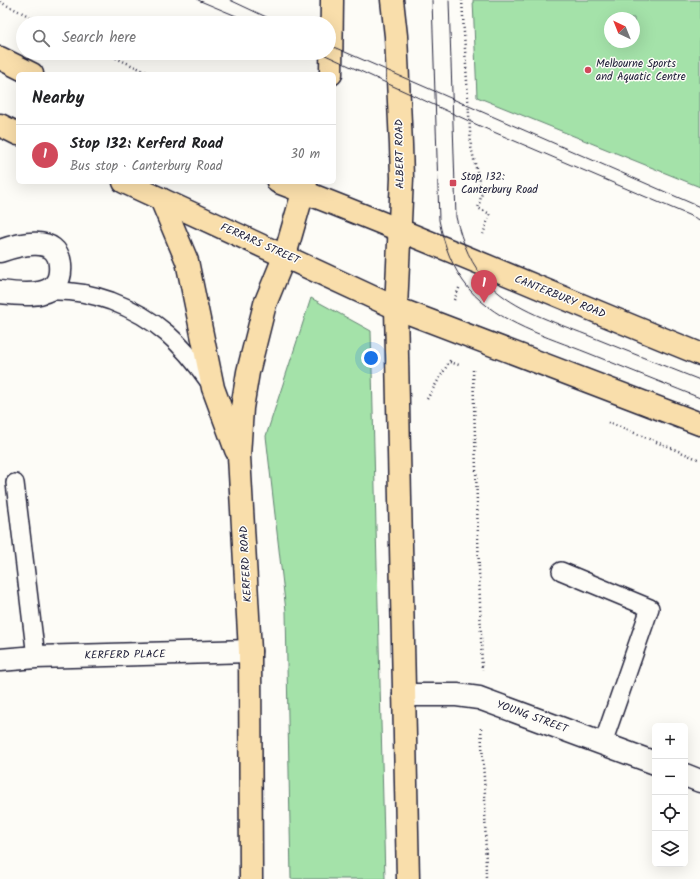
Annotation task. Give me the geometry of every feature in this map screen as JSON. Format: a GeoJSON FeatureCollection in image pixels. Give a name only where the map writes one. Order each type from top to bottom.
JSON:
{"type":"FeatureCollection","features":[{"type":"Feature","properties":{"kind":"main road"},"geometry":{"type":"LineString","coordinates":[[332,0],[332,16]]}},
{"type":"Feature","properties":{"kind":"main road","name":"ALBERT ROAD"},"geometry":{"type":"LineString","coordinates":[[392,0],[396,36],[402,178],[396,308]]}},
{"type":"Feature","properties":{"kind":"main road"},"geometry":{"type":"LineString","coordinates":[[0,58],[28,72]]}},
{"type":"Feature","properties":{"kind":"main road"},"geometry":{"type":"LineString","coordinates":[[331,60],[331,72]]}},
{"type":"Feature","properties":{"kind":"main road"},"geometry":{"type":"LineString","coordinates":[[0,125],[16,133]]}},
{"type":"Feature","properties":{"kind":"main road","name":"FERRARS STREET"},"geometry":{"type":"LineString","coordinates":[[128,184],[285,255],[396,308]]}},
{"type":"Feature","properties":{"kind":"main road"},"geometry":{"type":"LineString","coordinates":[[289,184],[305,187],[399,228]]}},
{"type":"Feature","properties":{"kind":"main road"},"geometry":{"type":"LineString","coordinates":[[285,255],[305,187]]}},
{"type":"Feature","properties":{"kind":"main road"},"geometry":{"type":"LineString","coordinates":[[161,199],[187,261],[213,388],[239,456]]}},
{"type":"Feature","properties":{"kind":"main road","name":"CANTERBURY ROAD"},"geometry":{"type":"LineString","coordinates":[[399,228],[474,262],[700,354]]}},
{"type":"Feature","properties":{"kind":"main road","name":"KERFERD ROAD"},"geometry":{"type":"LineString","coordinates":[[251,879],[250,651],[239,456],[242,408],[247,378],[265,304],[285,255]]}},
{"type":"Feature","properties":{"kind":"main road"},"geometry":{"type":"LineString","coordinates":[[408,879],[396,308],[700,424]]}},
{"type":"Feature","properties":{"kind":"street"},"geometry":{"type":"LineString","coordinates":[[0,251],[34,244],[44,244],[54,249],[60,260],[60,278],[54,286],[39,293],[21,294],[0,292]]}},
{"type":"Feature","properties":{"kind":"street","name":"KERFERD PLACE"},"geometry":{"type":"LineString","coordinates":[[0,660],[36,657],[250,651]]}},
{"type":"Feature","properties":{"kind":"street","name":"YOUNG STREET"},"geometry":{"type":"LineString","coordinates":[[404,695],[457,695],[479,698],[652,762]]}},
{"type":"Feature","properties":{"kind":"street"},"geometry":{"type":"LineString","coordinates":[[688,776],[700,781]]}},
{"type":"Feature","properties":{"kind":"lane"},"geometry":{"type":"LineString","coordinates":[[39,293],[55,290],[79,291],[138,313],[158,325],[182,347],[213,388]]}},
{"type":"Feature","properties":{"kind":"lane"},"geometry":{"type":"LineString","coordinates":[[15,483],[36,657]]}},
{"type":"Feature","properties":{"kind":"lane"},"geometry":{"type":"LineString","coordinates":[[561,571],[650,608],[603,743]]}},
{"type":"Feature","properties":{"kind":"path"},"geometry":{"type":"LineString","coordinates":[[0,2],[29,16]]}},
{"type":"Feature","properties":{"kind":"path"},"geometry":{"type":"LineString","coordinates":[[120,60],[147,72]]}},
{"type":"Feature","properties":{"kind":"path"},"geometry":{"type":"LineString","coordinates":[[450,362],[462,366]]}},
{"type":"Feature","properties":{"kind":"path"},"geometry":{"type":"LineString","coordinates":[[467,368],[480,373]]}},
{"type":"Feature","properties":{"kind":"path"},"geometry":{"type":"LineString","coordinates":[[473,370],[482,666],[479,698],[485,795],[486,879]]}},
{"type":"Feature","properties":{"kind":"path"},"geometry":{"type":"LineString","coordinates":[[604,420],[700,460]]}},
{"type":"Feature","properties":{"kind":"green space","name":"Melbourne Sports and Aquatic Centre"},"geometry":{"type":"Polygon","coordinates":[[[473,0],[700,0],[700,187],[477,97],[473,0]]]}},
{"type":"Feature","properties":{"kind":"green space"},"geometry":{"type":"Polygon","coordinates":[[[311,298],[371,331],[385,879],[291,879],[286,611],[266,436],[311,298]]]}},
{"type":"Feature","properties":{"kind":"tram line"},"geometry":{"type":"LineString","coordinates":[[198,0],[236,16]]}},
{"type":"Feature","properties":{"kind":"tram line"},"geometry":{"type":"LineString","coordinates":[[230,0],[264,16]]}},
{"type":"Feature","properties":{"kind":"tram line"},"geometry":{"type":"LineString","coordinates":[[432,0],[439,220],[443,238],[453,265],[463,281],[481,301],[494,311],[524,328],[700,398]]}},
{"type":"Feature","properties":{"kind":"tram line"},"geometry":{"type":"LineString","coordinates":[[449,0],[456,217],[461,236],[472,262],[483,278],[511,302],[548,320],[700,380]]}},
{"type":"Feature","properties":{"kind":"tram line"},"geometry":{"type":"LineString","coordinates":[[336,48],[700,207]]}},
{"type":"Feature","properties":{"kind":"tram line"},"geometry":{"type":"LineString","coordinates":[[336,60],[482,127],[700,220]]}},
{"type":"Feature","properties":{"kind":"place","name":"Melbourne Sports and Aquatic Centre"},"geometry":{"type":"Point","coordinates":[588,70]}},
{"type":"Feature","properties":{"kind":"place","name":"Stop 132: Canterbury Road"},"geometry":{"type":"Point","coordinates":[453,183]}},
{"type":"Feature","properties":{"kind":"place","name":"Stop 132: Kerferd Road"},"geometry":{"type":"Point","coordinates":[484,303]}}]}
